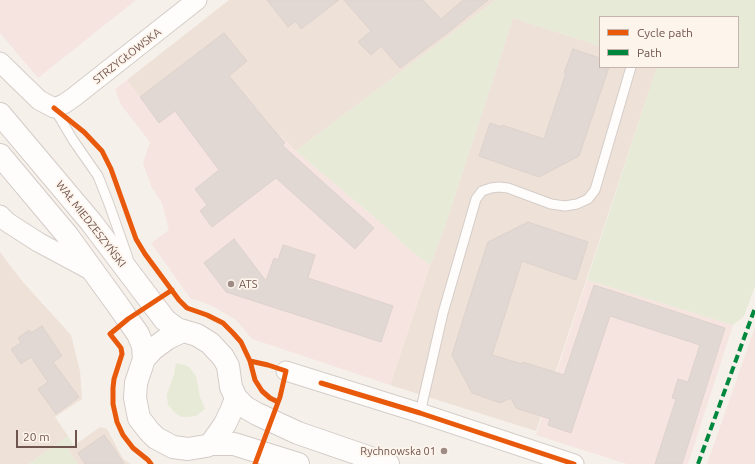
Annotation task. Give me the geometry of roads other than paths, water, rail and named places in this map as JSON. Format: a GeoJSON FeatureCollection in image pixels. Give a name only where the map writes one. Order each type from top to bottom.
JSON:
{"type":"FeatureCollection","features":[{"type":"Feature","properties":{"kind":"main road","name":"WAŁ MIEDZESZYŃSKI"},"geometry":{"type":"LineString","coordinates":[[0,114],[62,186],[165,320],[171,326],[183,331]]}},
{"type":"Feature","properties":{"kind":"main road"},"geometry":{"type":"LineString","coordinates":[[0,155],[67,235],[138,334],[143,346],[144,359],[135,391],[136,405],[144,425],[156,438],[164,443],[181,449],[206,451],[234,444],[293,463]]}},
{"type":"Feature","properties":{"kind":"main road"},"geometry":{"type":"LineString","coordinates":[[144,359],[153,349],[168,338],[183,331],[197,335],[210,343],[223,357],[228,366],[231,388],[236,398],[245,407],[257,414],[311,438],[388,464]]}},
{"type":"Feature","properties":{"kind":"main road"},"geometry":{"type":"LineString","coordinates":[[206,451],[224,424],[236,398]]}},
{"type":"Feature","properties":{"kind":"main road"},"geometry":{"type":"LineString","coordinates":[[164,443],[172,464]]}},
{"type":"Feature","properties":{"kind":"street","name":"STRZYGŁOWSKA"},"geometry":{"type":"LineString","coordinates":[[54,108],[64,104],[74,97],[198,0]]}},
{"type":"Feature","properties":{"kind":"street"},"geometry":{"type":"LineString","coordinates":[[0,62],[39,100],[54,108]]}},
{"type":"Feature","properties":{"kind":"street"},"geometry":{"type":"LineString","coordinates":[[0,216],[38,242],[95,273]]}},
{"type":"Feature","properties":{"kind":"street"},"geometry":{"type":"LineString","coordinates":[[286,372],[420,412],[574,464]]}},
{"type":"Feature","properties":{"kind":"lane"},"geometry":{"type":"LineString","coordinates":[[420,412],[442,313],[476,199],[482,191],[499,187],[508,188],[551,204],[564,206],[577,204],[588,199],[595,190],[631,68]]}},
{"type":"Feature","properties":{"kind":"lane"},"geometry":{"type":"LineString","coordinates":[[54,108],[69,134],[98,176],[119,232],[134,279]]}},
{"type":"Feature","properties":{"kind":"place","name":"ATS"},"geometry":{"type":"Point","coordinates":[231,284]}},
{"type":"Feature","properties":{"kind":"place","name":"Rychnowska 01"},"geometry":{"type":"Point","coordinates":[444,451]}}]}
